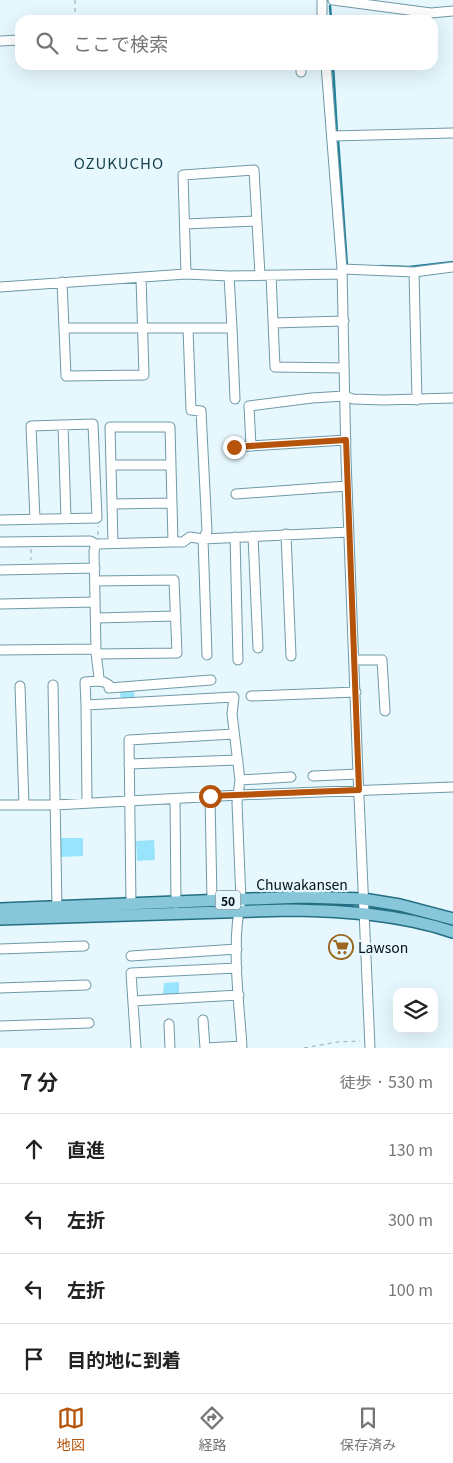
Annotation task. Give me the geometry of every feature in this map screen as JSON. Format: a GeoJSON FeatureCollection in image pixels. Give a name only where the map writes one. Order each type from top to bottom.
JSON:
{"type":"FeatureCollection","features":[{"type":"Feature","properties":{"kind":"main road","name":"Chuwakansen"},"geometry":{"type":"LineString","coordinates":[[0,910],[295,897],[363,899],[400,905],[453,919]]}},
{"type":"Feature","properties":{"kind":"main road","name":"Chuwakansen"},"geometry":{"type":"LineString","coordinates":[[0,920],[289,910],[364,913],[428,924],[453,932]]}},
{"type":"Feature","properties":{"kind":"street"},"geometry":{"type":"LineString","coordinates":[[322,0],[322,15]]}},
{"type":"Feature","properties":{"kind":"street"},"geometry":{"type":"LineString","coordinates":[[334,0],[432,13],[453,11]]}},
{"type":"Feature","properties":{"kind":"street"},"geometry":{"type":"LineString","coordinates":[[0,42],[15,40]]}},
{"type":"Feature","properties":{"kind":"street"},"geometry":{"type":"LineString","coordinates":[[326,70],[342,272],[347,486],[370,1046]]}},
{"type":"Feature","properties":{"kind":"street"},"geometry":{"type":"LineString","coordinates":[[332,136],[453,133]]}},
{"type":"Feature","properties":{"kind":"street"},"geometry":{"type":"LineString","coordinates":[[186,274],[183,175],[254,170],[260,274]]}},
{"type":"Feature","properties":{"kind":"street"},"geometry":{"type":"LineString","coordinates":[[185,224],[257,221]]}},
{"type":"Feature","properties":{"kind":"street"},"geometry":{"type":"LineString","coordinates":[[0,287],[186,274],[229,276],[342,272],[414,272],[453,267]]}},
{"type":"Feature","properties":{"kind":"street"},"geometry":{"type":"LineString","coordinates":[[414,272],[417,400]]}},
{"type":"Feature","properties":{"kind":"street"},"geometry":{"type":"LineString","coordinates":[[271,275],[275,367],[344,368]]}},
{"type":"Feature","properties":{"kind":"street"},"geometry":{"type":"LineString","coordinates":[[229,276],[235,399]]}},
{"type":"Feature","properties":{"kind":"street"},"geometry":{"type":"LineString","coordinates":[[62,282],[66,376],[144,375],[141,278]]}},
{"type":"Feature","properties":{"kind":"street"},"geometry":{"type":"LineString","coordinates":[[273,323],[344,321]]}},
{"type":"Feature","properties":{"kind":"street"},"geometry":{"type":"LineString","coordinates":[[64,328],[232,328]]}},
{"type":"Feature","properties":{"kind":"street"},"geometry":{"type":"LineString","coordinates":[[188,328],[191,410],[202,411],[206,531],[203,539],[207,655]]}},
{"type":"Feature","properties":{"kind":"street"},"geometry":{"type":"LineString","coordinates":[[252,446],[249,406],[344,396],[353,399],[417,400],[453,398]]}},
{"type":"Feature","properties":{"kind":"street"},"geometry":{"type":"LineString","coordinates":[[0,520],[97,518],[93,424],[31,426],[35,519]]}},
{"type":"Feature","properties":{"kind":"street"},"geometry":{"type":"LineString","coordinates":[[63,425],[66,519]]}},
{"type":"Feature","properties":{"kind":"street"},"geometry":{"type":"LineString","coordinates":[[113,543],[110,427],[170,427],[173,542]]}},
{"type":"Feature","properties":{"kind":"street"},"geometry":{"type":"LineString","coordinates":[[234,447],[346,440]]}},
{"type":"Feature","properties":{"kind":"street"},"geometry":{"type":"LineString","coordinates":[[111,465],[171,465]]}},
{"type":"Feature","properties":{"kind":"street"},"geometry":{"type":"LineString","coordinates":[[236,494],[347,486]]}},
{"type":"Feature","properties":{"kind":"street"},"geometry":{"type":"LineString","coordinates":[[112,504],[172,503]]}},
{"type":"Feature","properties":{"kind":"street"},"geometry":{"type":"LineString","coordinates":[[0,542],[90,540],[96,544],[183,542],[190,537],[203,539],[349,532]]}},
{"type":"Feature","properties":{"kind":"street"},"geometry":{"type":"LineString","coordinates":[[286,534],[291,656]]}},
{"type":"Feature","properties":{"kind":"street"},"geometry":{"type":"LineString","coordinates":[[252,536],[258,648]]}},
{"type":"Feature","properties":{"kind":"street"},"geometry":{"type":"LineString","coordinates":[[235,537],[238,660]]}},
{"type":"Feature","properties":{"kind":"street"},"geometry":{"type":"LineString","coordinates":[[96,544],[94,568],[96,652],[99,682]]}},
{"type":"Feature","properties":{"kind":"street"},"geometry":{"type":"LineString","coordinates":[[0,570],[94,568]]}},
{"type":"Feature","properties":{"kind":"street"},"geometry":{"type":"LineString","coordinates":[[0,650],[177,653],[174,580],[95,581]]}},
{"type":"Feature","properties":{"kind":"street"},"geometry":{"type":"LineString","coordinates":[[0,604],[95,602]]}},
{"type":"Feature","properties":{"kind":"street"},"geometry":{"type":"LineString","coordinates":[[96,618],[176,616]]}},
{"type":"Feature","properties":{"kind":"street"},"geometry":{"type":"LineString","coordinates":[[354,660],[382,660],[385,711]]}},
{"type":"Feature","properties":{"kind":"street"},"geometry":{"type":"LineString","coordinates":[[87,803],[85,682],[104,682],[110,688],[211,680]]}},
{"type":"Feature","properties":{"kind":"street"},"geometry":{"type":"LineString","coordinates":[[53,685],[57,908]]}},
{"type":"Feature","properties":{"kind":"street"},"geometry":{"type":"LineString","coordinates":[[20,686],[24,805]]}},
{"type":"Feature","properties":{"kind":"street"},"geometry":{"type":"LineString","coordinates":[[251,696],[356,692]]}},
{"type":"Feature","properties":{"kind":"street"},"geometry":{"type":"LineString","coordinates":[[86,705],[234,697],[232,714],[240,780],[237,803],[241,900],[238,912],[237,968],[242,1046],[205,1048],[203,1020]]}},
{"type":"Feature","properties":{"kind":"street"},"geometry":{"type":"LineString","coordinates":[[131,905],[129,740],[234,734]]}},
{"type":"Feature","properties":{"kind":"street"},"geometry":{"type":"LineString","coordinates":[[129,764],[238,760]]}},
{"type":"Feature","properties":{"kind":"street"},"geometry":{"type":"LineString","coordinates":[[313,776],[358,774]]}},
{"type":"Feature","properties":{"kind":"street"},"geometry":{"type":"LineString","coordinates":[[240,780],[291,777]]}},
{"type":"Feature","properties":{"kind":"street"},"geometry":{"type":"LineString","coordinates":[[0,806],[453,787]]}},
{"type":"Feature","properties":{"kind":"street"},"geometry":{"type":"LineString","coordinates":[[210,796],[212,901]]}},
{"type":"Feature","properties":{"kind":"street"},"geometry":{"type":"LineString","coordinates":[[175,799],[176,903]]}},
{"type":"Feature","properties":{"kind":"street"},"geometry":{"type":"LineString","coordinates":[[0,948],[84,946]]}},
{"type":"Feature","properties":{"kind":"street"},"geometry":{"type":"LineString","coordinates":[[131,956],[237,949]]}},
{"type":"Feature","properties":{"kind":"street"},"geometry":{"type":"LineString","coordinates":[[136,1048],[131,973],[237,968]]}},
{"type":"Feature","properties":{"kind":"street"},"geometry":{"type":"LineString","coordinates":[[0,988],[86,985]]}},
{"type":"Feature","properties":{"kind":"street"},"geometry":{"type":"LineString","coordinates":[[133,1001],[239,995]]}},
{"type":"Feature","properties":{"kind":"street"},"geometry":{"type":"LineString","coordinates":[[0,1026],[89,1023]]}},
{"type":"Feature","properties":{"kind":"street"},"geometry":{"type":"LineString","coordinates":[[169,1024],[170,1048]]}},
{"type":"Feature","properties":{"kind":"path"},"geometry":{"type":"LineString","coordinates":[[75,0],[75,15]]}},
{"type":"Feature","properties":{"kind":"path"},"geometry":{"type":"LineString","coordinates":[[96,544],[98,539],[97,518]]}},
{"type":"Feature","properties":{"kind":"path"},"geometry":{"type":"LineString","coordinates":[[31,541],[31,569]]}},
{"type":"Feature","properties":{"kind":"path"},"geometry":{"type":"LineString","coordinates":[[304,1048],[337,1042],[362,1041],[370,1046]]}},
{"type":"Feature","properties":{"kind":"shaded area"},"geometry":{"type":"Polygon","coordinates":[[[134,690],[135,701],[121,702],[120,691],[134,690]]]}},
{"type":"Feature","properties":{"kind":"shaded area"},"geometry":{"type":"Polygon","coordinates":[[[60,838],[83,838],[83,856],[60,857],[60,838]]]}},
{"type":"Feature","properties":{"kind":"shaded area"},"geometry":{"type":"Polygon","coordinates":[[[154,840],[155,860],[137,861],[136,841],[154,840]]]}},
{"type":"Feature","properties":{"kind":"shaded area"},"geometry":{"type":"Polygon","coordinates":[[[179,982],[179,995],[163,995],[164,983],[179,982]]]}},
{"type":"Feature","properties":{"kind":"waterway"},"geometry":{"type":"LineString","coordinates":[[330,6],[331,15]]}},
{"type":"Feature","properties":{"kind":"waterway"},"geometry":{"type":"LineString","coordinates":[[333,70],[337,133]]}},
{"type":"Feature","properties":{"kind":"waterway"},"geometry":{"type":"LineString","coordinates":[[338,139],[347,266],[349,266]]}},
{"type":"Feature","properties":{"kind":"waterway"},"geometry":{"type":"LineString","coordinates":[[380,266],[409,267],[453,262]]}},
{"type":"Feature","properties":{"kind":"place","name":"Lawson"},"geometry":{"type":"Point","coordinates":[341,947]}},
{"type":"Feature","properties":{"kind":"district","name":"OZUKUCHO"},"geometry":{"type":"Point","coordinates":[119,162]}},
{"type":"Feature","properties":{"kind":"route"},"geometry":{"type":"LineString","coordinates":[[210,796],[359,790],[346,440],[234,447]]}}]}
